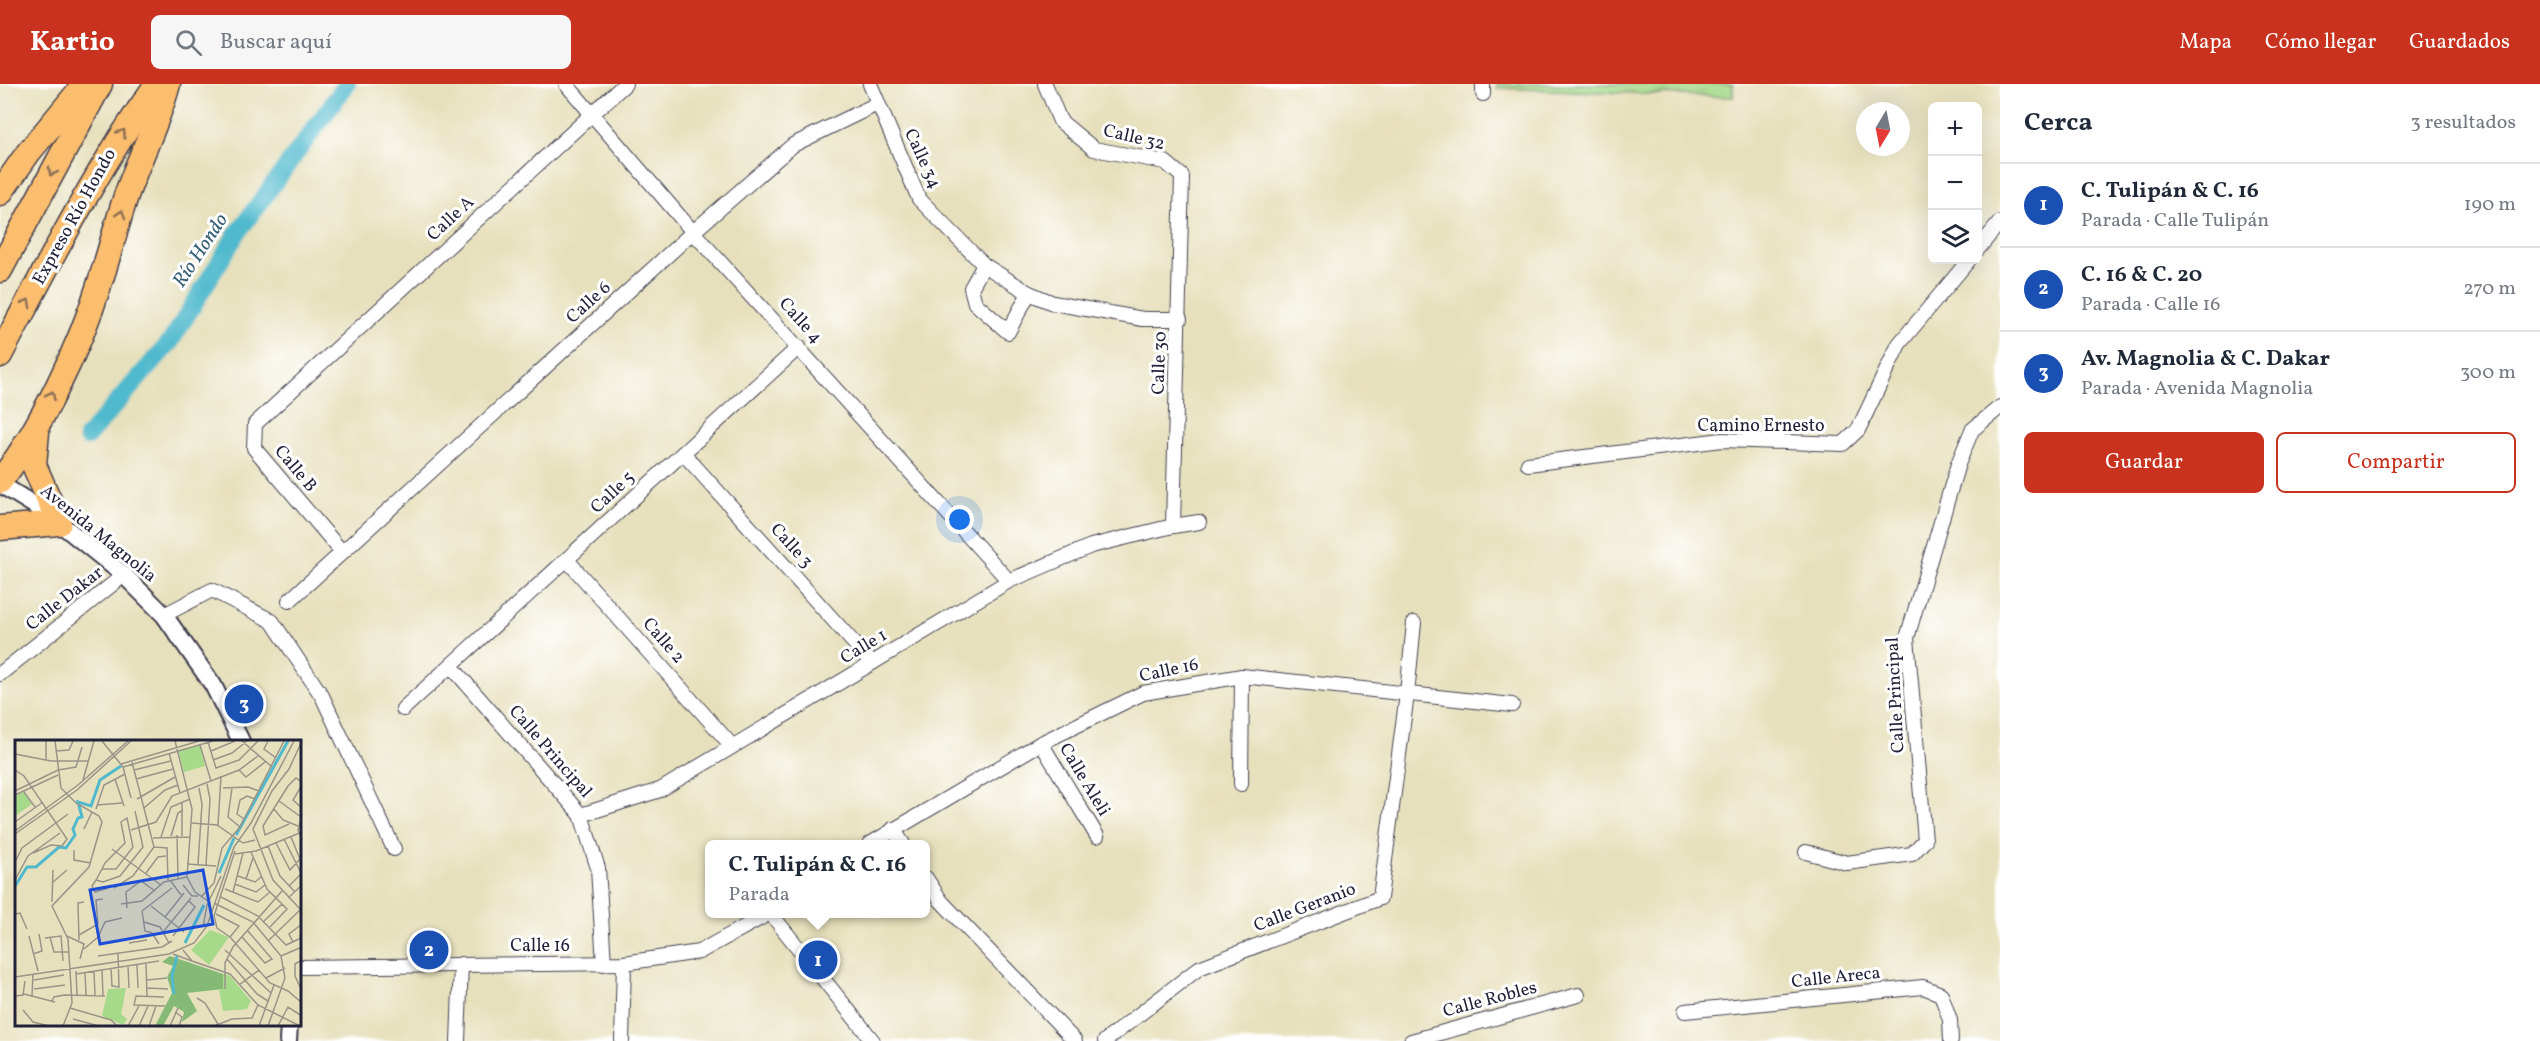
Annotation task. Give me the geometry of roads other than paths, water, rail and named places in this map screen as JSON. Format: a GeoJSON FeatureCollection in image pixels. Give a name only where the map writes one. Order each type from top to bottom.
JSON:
{"type":"FeatureCollection","features":[{"type":"Feature","properties":{"kind":"highway"},"geometry":{"type":"LineString","coordinates":[[0,193],[28,153],[81,89],[88,84]]}},
{"type":"Feature","properties":{"kind":"highway"},"geometry":{"type":"LineString","coordinates":[[0,270],[100,84]]}},
{"type":"Feature","properties":{"kind":"highway","name":"Expreso Río Hondo"},"geometry":{"type":"LineString","coordinates":[[0,355],[90,185],[115,144],[157,84]]}},
{"type":"Feature","properties":{"kind":"highway"},"geometry":{"type":"LineString","coordinates":[[0,483],[39,420],[90,313],[126,199],[164,102],[168,84]]}},
{"type":"Feature","properties":{"kind":"highway"},"geometry":{"type":"LineString","coordinates":[[0,528],[59,523],[34,465],[39,420]]}},
{"type":"Feature","properties":{"kind":"street","name":"Calle 4"},"geometry":{"type":"LineString","coordinates":[[566,84],[693,232],[1010,581]]}},
{"type":"Feature","properties":{"kind":"street","name":"Calle A"},"geometry":{"type":"LineString","coordinates":[[302,381],[625,84]]}},
{"type":"Feature","properties":{"kind":"street","name":"Calle 34"},"geometry":{"type":"LineString","coordinates":[[870,84],[919,199],[984,265],[1029,293],[1053,303],[1143,319],[1180,319]]}},
{"type":"Feature","properties":{"kind":"street","name":"Calle 32"},"geometry":{"type":"LineString","coordinates":[[1046,84],[1060,121],[1094,149],[1165,162],[1182,176],[1182,202]]}},
{"type":"Feature","properties":{"kind":"street","name":"Calle 6"},"geometry":{"type":"LineString","coordinates":[[289,602],[693,232],[793,145],[877,104]]}},
{"type":"Feature","properties":{"kind":"street","name":"Calle 30"},"geometry":{"type":"LineString","coordinates":[[1173,526],[1182,202]]}},
{"type":"Feature","properties":{"kind":"street"},"geometry":{"type":"LineString","coordinates":[[1982,243],[2000,222]]}},
{"type":"Feature","properties":{"kind":"street","name":"Camino Ernesto"},"geometry":{"type":"LineString","coordinates":[[1528,464],[1722,441],[1843,444],[1858,430],[1899,344],[1966,264]]}},
{"type":"Feature","properties":{"kind":"street"},"geometry":{"type":"LineString","coordinates":[[984,265],[971,288],[975,303],[1008,332],[1029,293]]}},
{"type":"Feature","properties":{"kind":"street","name":"Calle 5"},"geometry":{"type":"LineString","coordinates":[[403,710],[799,347]]}},
{"type":"Feature","properties":{"kind":"street","name":"Calle B"},"geometry":{"type":"LineString","coordinates":[[302,381],[255,424],[254,448],[342,552]]}},
{"type":"Feature","properties":{"kind":"street","name":"Calle Principal"},"geometry":{"type":"LineString","coordinates":[[1806,852],[1847,863],[1911,854],[1925,840],[1907,638],[1958,464],[1972,430],[2000,407]]}},
{"type":"Feature","properties":{"kind":"street","name":"Calle 3"},"geometry":{"type":"LineString","coordinates":[[683,453],[872,663]]}},
{"type":"Feature","properties":{"kind":"street","name":"Avenida Magnolia"},"geometry":{"type":"LineString","coordinates":[[0,483],[59,523],[124,575],[164,615],[213,685],[240,740]]}},
{"type":"Feature","properties":{"kind":"street","name":"Calle 1"},"geometry":{"type":"LineString","coordinates":[[581,815],[660,790],[1010,581],[1091,546],[1199,522]]}},
{"type":"Feature","properties":{"kind":"street","name":"Calle 2"},"geometry":{"type":"LineString","coordinates":[[567,560],[732,746]]}},
{"type":"Feature","properties":{"kind":"street","name":"Calle Dakar"},"geometry":{"type":"LineString","coordinates":[[0,674],[124,575]]}},
{"type":"Feature","properties":{"kind":"street"},"geometry":{"type":"LineString","coordinates":[[164,615],[212,590],[272,621],[322,696],[394,849]]}},
{"type":"Feature","properties":{"kind":"street","name":"Calle Geranio"},"geometry":{"type":"LineString","coordinates":[[1105,1041],[1199,968],[1380,898],[1414,623]]}},
{"type":"Feature","properties":{"kind":"street","name":"Calle Principal"},"geometry":{"type":"LineString","coordinates":[[451,666],[581,815],[598,868],[604,964]]}},
{"type":"Feature","properties":{"kind":"street"},"geometry":{"type":"LineString","coordinates":[[1241,784],[1242,676]]}},
{"type":"Feature","properties":{"kind":"street","name":"Calle 16"},"geometry":{"type":"LineString","coordinates":[[876,840],[1041,742],[1143,693],[1242,676],[1512,705]]}},
{"type":"Feature","properties":{"kind":"street","name":"Calle Aleli"},"geometry":{"type":"LineString","coordinates":[[1041,742],[1097,836]]}},
{"type":"Feature","properties":{"kind":"street"},"geometry":{"type":"LineString","coordinates":[[893,829],[900,840]]}},
{"type":"Feature","properties":{"kind":"street"},"geometry":{"type":"LineString","coordinates":[[930,884],[941,901],[1075,1041]]}},
{"type":"Feature","properties":{"kind":"street","name":"Calle 16"},"geometry":{"type":"LineString","coordinates":[[302,967],[624,963],[699,952],[763,918]]}},
{"type":"Feature","properties":{"kind":"street"},"geometry":{"type":"LineString","coordinates":[[773,918],[873,1041]]}},
{"type":"Feature","properties":{"kind":"street"},"geometry":{"type":"LineString","coordinates":[[622,1041],[624,963]]}},
{"type":"Feature","properties":{"kind":"street"},"geometry":{"type":"LineString","coordinates":[[458,1041],[461,964]]}},
{"type":"Feature","properties":{"kind":"street","name":"Calle Areca"},"geometry":{"type":"LineString","coordinates":[[1685,1011],[1923,987],[1941,993],[1950,1020],[1951,1041]]}},
{"type":"Feature","properties":{"kind":"street","name":"Calle Robles"},"geometry":{"type":"LineString","coordinates":[[1411,1041],[1578,995]]}},
{"type":"Feature","properties":{"kind":"street"},"geometry":{"type":"LineString","coordinates":[[288,1041],[289,1026]]}},
{"type":"Feature","properties":{"kind":"waterway","name":"Río Hondo"},"geometry":{"type":"LineString","coordinates":[[87,437],[171,341],[236,235],[347,84]]}},
{"type":"Feature","properties":{"kind":"place","name":"Av. Magnolia & C. Dakar"},"geometry":{"type":"Point","coordinates":[244,704]}},
{"type":"Feature","properties":{"kind":"place","name":"C. 16 & C. 20"},"geometry":{"type":"Point","coordinates":[429,950]}},
{"type":"Feature","properties":{"kind":"place","name":"C. Tulipán & C. 16"},"geometry":{"type":"Point","coordinates":[818,960]}}]}
